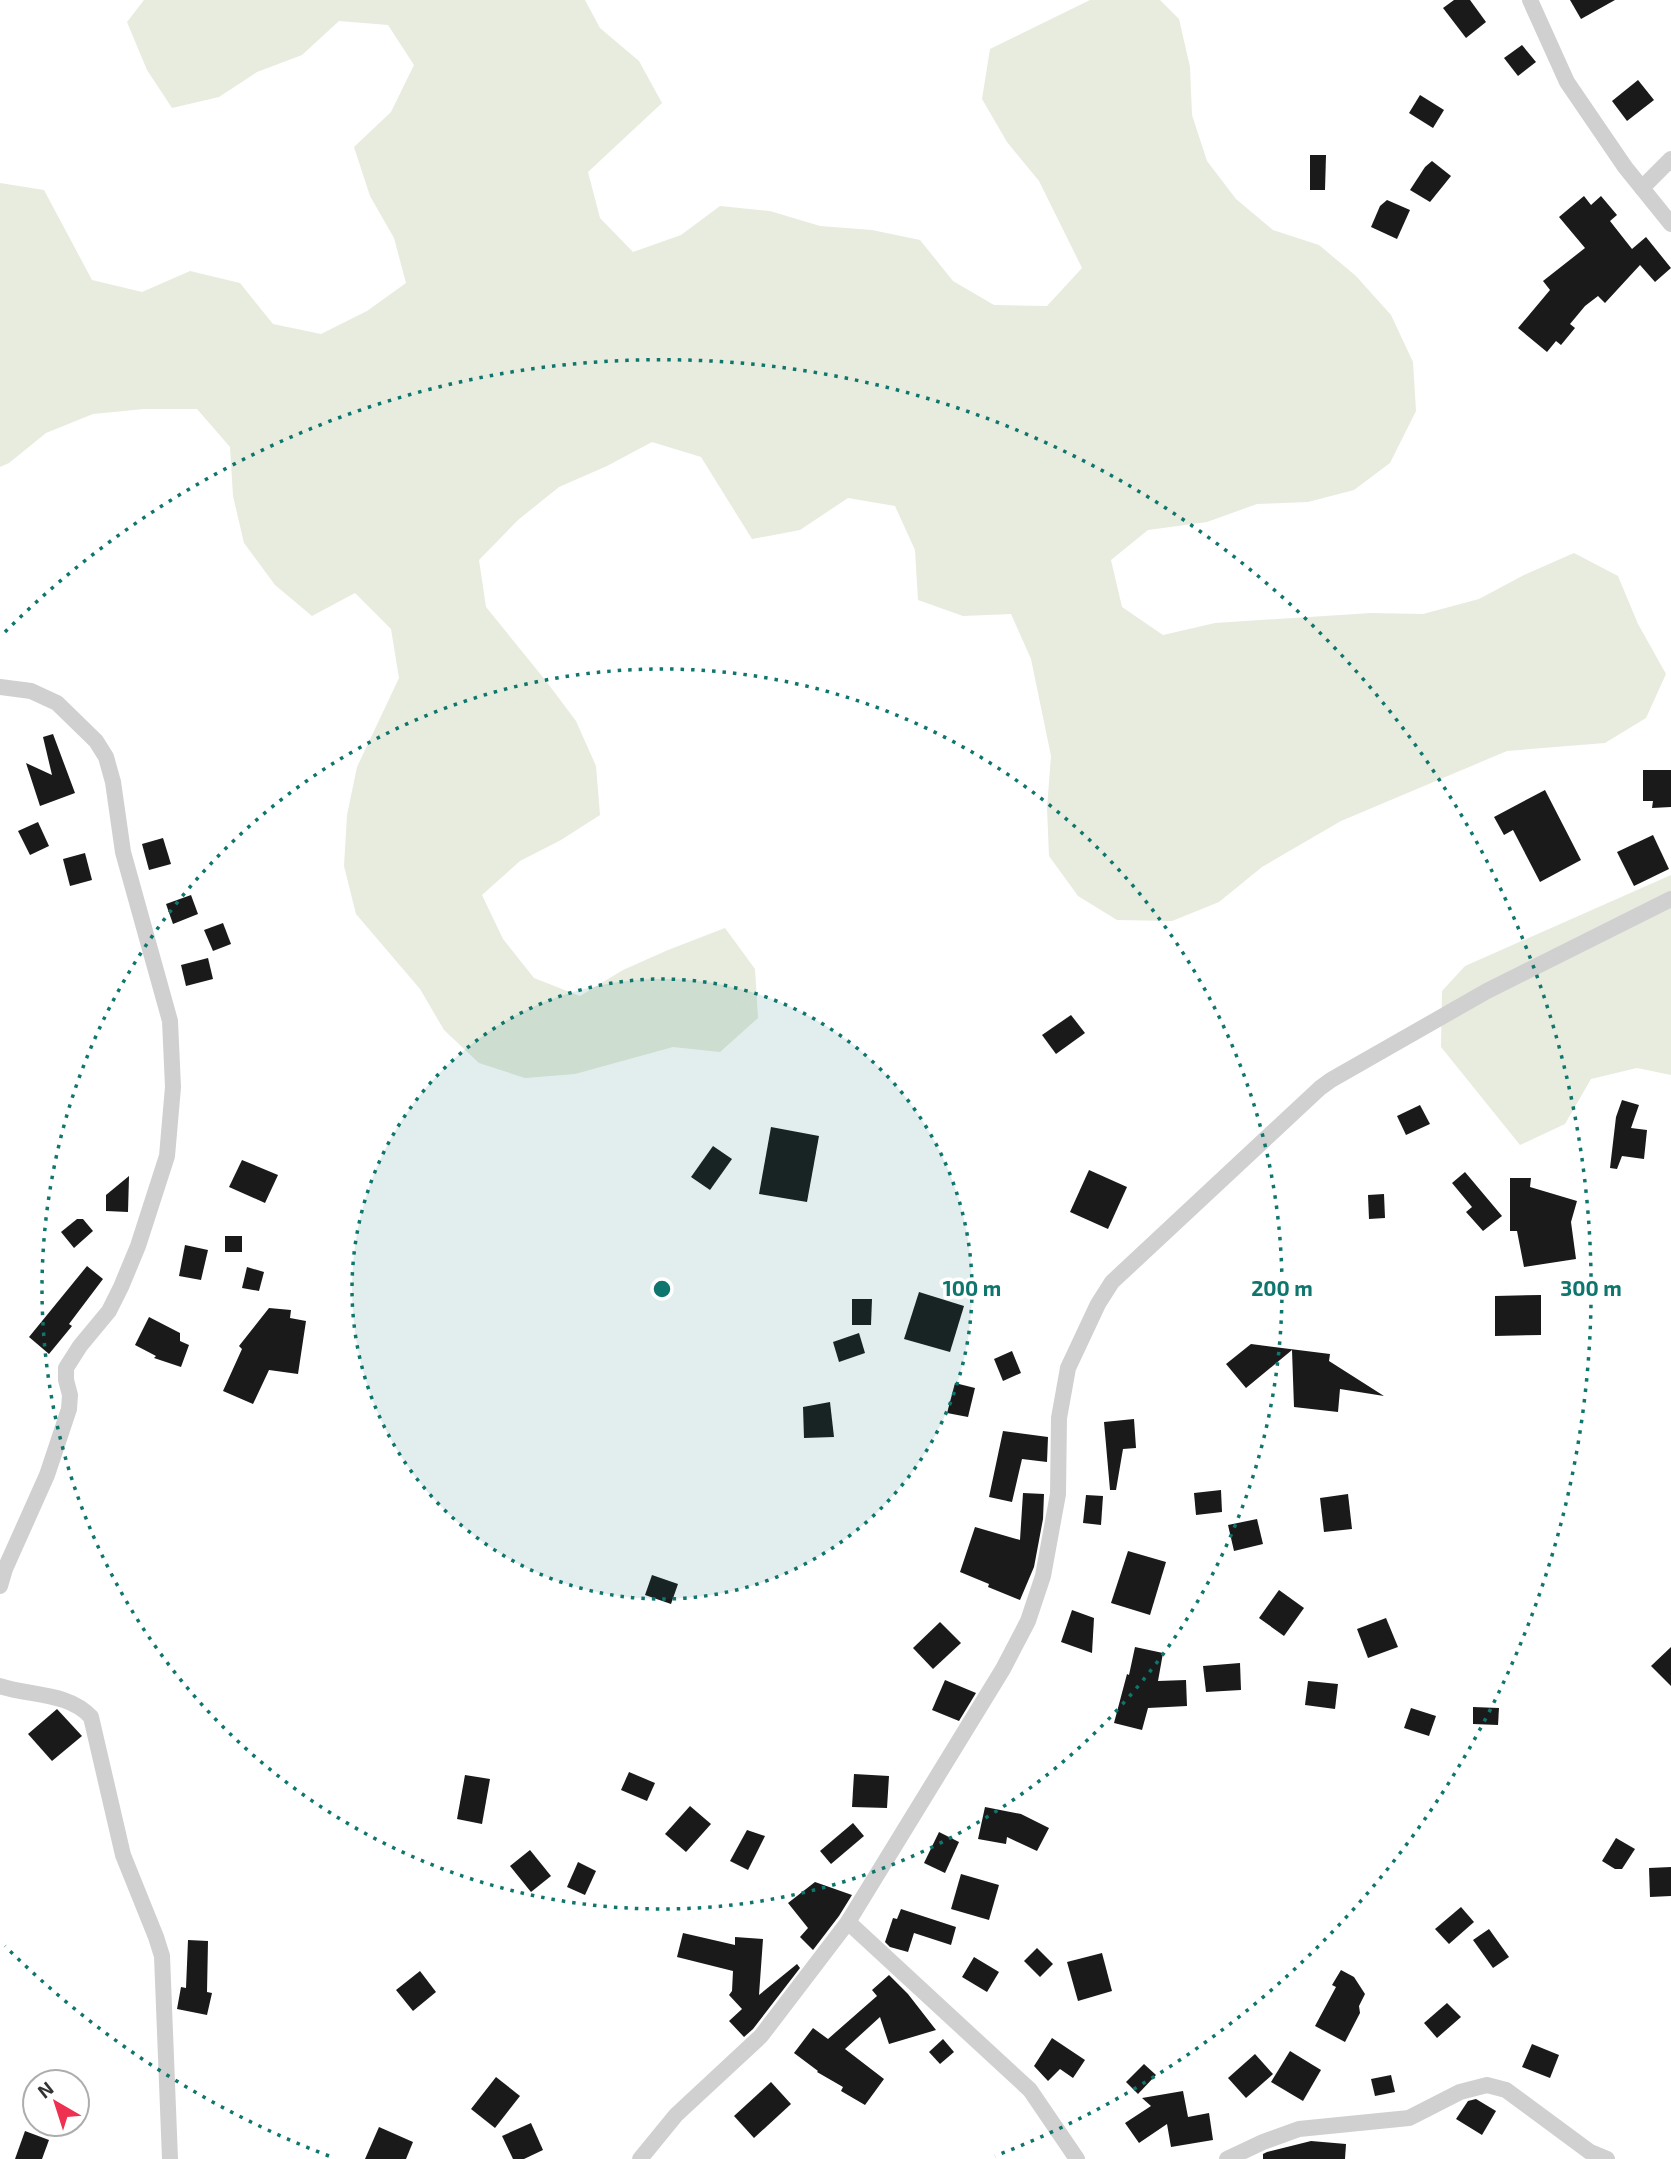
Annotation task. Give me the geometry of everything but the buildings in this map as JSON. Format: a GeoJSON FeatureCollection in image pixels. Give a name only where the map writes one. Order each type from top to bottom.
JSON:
{"type":"FeatureCollection","features":[{"type":"Feature","properties":{"kind":"street"},"geometry":{"type":"LineString","coordinates":[[1530,0],[1567,82],[1642,188],[1671,224]]}},
{"type":"Feature","properties":{"kind":"street"},"geometry":{"type":"LineString","coordinates":[[1642,188],[1671,159]]}},
{"type":"Feature","properties":{"kind":"street"},"geometry":{"type":"LineString","coordinates":[[0,687],[32,691],[57,703],[96,741],[106,757],[113,782],[123,852],[170,1021],[173,1067],[167,1156],[138,1246],[108,1311],[79,1346],[66,1368],[69,1409],[47,1475],[0,1586]]}},
{"type":"Feature","properties":{"kind":"street"},"geometry":{"type":"LineString","coordinates":[[640,2159],[676,2115],[761,2036],[848,1922],[1003,1669],[1028,1621],[1043,1576],[1058,1494],[1059,1418],[1068,1368],[1098,1304],[1112,1282],[1331,1080],[1487,991],[1671,900]]}},
{"type":"Feature","properties":{"kind":"street"},"geometry":{"type":"LineString","coordinates":[[0,1686],[45,1694],[76,1706],[91,1717],[123,1855],[162,1956],[170,2159]]}},
{"type":"Feature","properties":{"kind":"street"},"geometry":{"type":"LineString","coordinates":[[848,1922],[1030,2090],[1077,2159]]}},
{"type":"Feature","properties":{"kind":"street"},"geometry":{"type":"LineString","coordinates":[[1227,2159],[1299,2129],[1409,2118],[1460,2092],[1487,2085],[1506,2090],[1590,2152],[1607,2159]]}},
{"type":"Feature","properties":{"kind":"shaded area"},"geometry":{"type":"Polygon","coordinates":[[[144,0],[585,0],[600,28],[639,61],[662,103],[588,172],[600,218],[633,252],[681,235],[720,206],[770,211],[820,226],[872,230],[920,240],[953,281],[994,305],[1047,306],[1082,268],[1039,181],[1007,142],[982,99],[990,49],[1090,0],[1160,0],[1179,19],[1190,67],[1192,115],[1207,161],[1236,199],[1273,230],[1319,245],[1356,276],[1391,315],[1413,362],[1416,411],[1390,463],[1354,490],[1308,502],[1257,504],[1207,522],[1148,530],[1111,560],[1122,607],[1163,635],[1215,623],[1371,613],[1423,614],[1479,599],[1574,553],[1618,576],[1638,624],[1666,674],[1646,718],[1605,743],[1507,751],[1341,821],[1262,867],[1219,902],[1172,921],[1117,920],[1078,896],[1049,856],[1047,808],[1051,756],[1031,659],[1011,614],[963,616],[918,600],[915,550],[895,506],[848,498],[800,530],[752,539],[701,457],[652,442],[559,487],[518,520],[479,560],[486,607],[576,721],[596,766],[600,815],[561,840],[520,861],[482,895],[503,939],[534,978],[580,996],[623,970],[725,928],[755,969],[758,1018],[720,1052],[673,1047],[575,1074],[525,1078],[479,1063],[444,1030],[420,989],[356,914],[344,866],[347,815],[357,767],[399,678],[391,629],[355,593],[312,616],[275,585],[244,543],[233,496],[230,447],[197,409],[144,409],[93,414],[46,433],[9,463],[0,467],[0,183],[44,190],[92,280],[142,292],[190,271],[240,283],[273,324],[321,334],[367,311],[406,283],[394,238],[370,196],[354,147],[391,112],[414,65],[388,25],[339,21],[302,55],[257,72],[219,97],[172,108],[147,70],[127,22],[144,0]]]}},
{"type":"Feature","properties":{"kind":"shaded area"},"geometry":{"type":"Polygon","coordinates":[[[1671,875],[1671,1075],[1637,1068],[1591,1079],[1565,1124],[1520,1145],[1441,1047],[1442,991],[1465,966],[1671,875]]]}}]}
